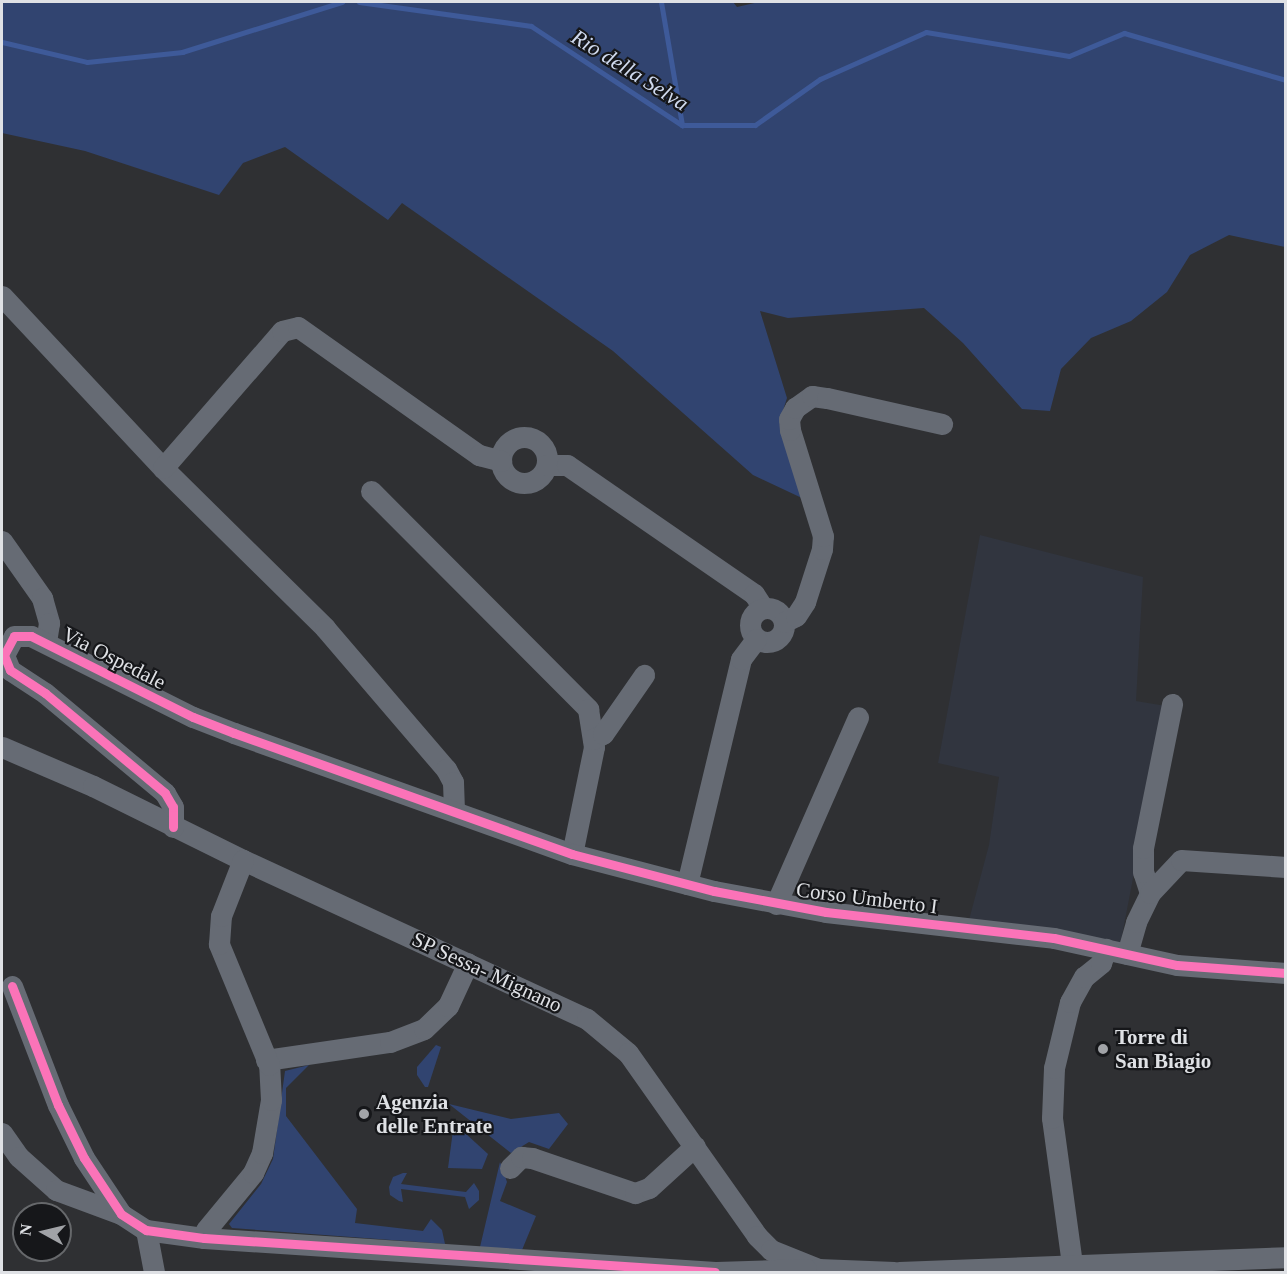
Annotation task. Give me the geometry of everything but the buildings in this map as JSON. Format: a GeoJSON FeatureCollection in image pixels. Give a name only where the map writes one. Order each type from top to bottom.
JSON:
{"type":"FeatureCollection","features":[{"type":"Feature","properties":{"kind":"street"},"geometry":{"type":"LineString","coordinates":[[2,296],[163,468],[273,573],[421,739],[453,782],[454,810]]}},
{"type":"Feature","properties":{"kind":"street"},"geometry":{"type":"LineString","coordinates":[[163,468],[282,331],[298,327],[479,455],[501,461]]}},
{"type":"Feature","properties":{"kind":"street"},"geometry":{"type":"LineString","coordinates":[[756,639],[775,640],[784,622],[796,616],[805,602],[822,549],[823,536],[790,430],[789,419],[795,408],[812,396],[942,424]]}},
{"type":"Feature","properties":{"kind":"street"},"geometry":{"type":"LineString","coordinates":[[526,436],[538,441],[546,452],[547,465],[542,475],[522,483],[512,480],[501,461],[503,448],[513,439],[526,436]]}},
{"type":"Feature","properties":{"kind":"street"},"geometry":{"type":"LineString","coordinates":[[547,465],[567,465],[754,594],[763,608]]}},
{"type":"Feature","properties":{"kind":"street"},"geometry":{"type":"LineString","coordinates":[[371,490],[588,709],[593,739],[572,854]]}},
{"type":"Feature","properties":{"kind":"street"},"geometry":{"type":"LineString","coordinates":[[2,540],[42,598],[49,624],[46,643]]}},
{"type":"Feature","properties":{"kind":"street"},"geometry":{"type":"LineString","coordinates":[[756,639],[749,625],[751,617],[763,608],[777,610],[784,622]]}},
{"type":"Feature","properties":{"kind":"street","name":"Via Ospedale"},"geometry":{"type":"LineString","coordinates":[[173,827],[173,807],[165,793],[45,693],[10,670],[4,655],[14,636],[26,634],[46,643],[193,717],[454,810]]}},
{"type":"Feature","properties":{"kind":"street"},"geometry":{"type":"LineString","coordinates":[[687,884],[741,659],[756,639]]}},
{"type":"Feature","properties":{"kind":"street"},"geometry":{"type":"LineString","coordinates":[[593,739],[603,734],[644,675]]}},
{"type":"Feature","properties":{"kind":"street"},"geometry":{"type":"LineString","coordinates":[[1150,893],[1143,872],[1143,849],[1173,704]]}},
{"type":"Feature","properties":{"kind":"street"},"geometry":{"type":"LineString","coordinates":[[776,904],[858,717]]}},
{"type":"Feature","properties":{"kind":"street","name":"SP Sessa- Mignano"},"geometry":{"type":"LineString","coordinates":[[2,747],[93,786],[243,860],[587,1018],[628,1053],[764,1244],[788,1259],[818,1269],[894,1272]]}},
{"type":"Feature","properties":{"kind":"street","name":"Corso Umberto I"},"geometry":{"type":"LineString","coordinates":[[454,810],[572,854],[776,904],[1037,936],[1177,965],[1286,973]]}},
{"type":"Feature","properties":{"kind":"street"},"geometry":{"type":"LineString","coordinates":[[204,1238],[206,1230],[243,1189],[262,1153],[272,1084],[266,1060],[219,944],[221,916],[243,860]]}},
{"type":"Feature","properties":{"kind":"street"},"geometry":{"type":"LineString","coordinates":[[1127,954],[1136,922],[1150,893],[1181,860],[1286,867]]}},
{"type":"Feature","properties":{"kind":"street"},"geometry":{"type":"LineString","coordinates":[[1072,1264],[1051,1096],[1061,1029],[1084,977],[1101,963],[1107,949]]}},
{"type":"Feature","properties":{"kind":"street"},"geometry":{"type":"LineString","coordinates":[[266,1060],[390,1042],[424,1029],[448,1006],[468,963]]}},
{"type":"Feature","properties":{"kind":"street"},"geometry":{"type":"LineString","coordinates":[[12,986],[72,1135],[121,1214]]}},
{"type":"Feature","properties":{"kind":"street"},"geometry":{"type":"LineString","coordinates":[[2,1133],[19,1157],[56,1190],[121,1214],[146,1230],[204,1238],[716,1272],[818,1269]]}},
{"type":"Feature","properties":{"kind":"street"},"geometry":{"type":"LineString","coordinates":[[510,1168],[521,1157],[532,1158],[635,1193],[649,1188],[695,1146]]}},
{"type":"Feature","properties":{"kind":"street"},"geometry":{"type":"LineString","coordinates":[[146,1230],[154,1272]]}},
{"type":"Feature","properties":{"kind":"street"},"geometry":{"type":"LineString","coordinates":[[899,1272],[1001,1270],[1072,1264],[1286,1257]]}},
{"type":"Feature","properties":{"kind":"shaded area"},"geometry":{"type":"Polygon","coordinates":[[[2,2],[733,2],[737,7],[759,2],[1285,2],[1285,247],[1229,235],[1190,255],[1167,292],[1131,321],[1091,338],[1061,369],[1050,411],[1022,409],[963,343],[924,308],[788,318],[760,311],[787,398],[780,420],[804,499],[753,475],[613,351],[402,203],[388,220],[285,147],[243,163],[219,195],[85,151],[2,133],[2,2]]]}},
{"type":"Feature","properties":{"kind":"shaded area"},"geometry":{"type":"Polygon","coordinates":[[[980,535],[1143,577],[1136,701],[1166,706],[1120,946],[969,920],[989,845],[999,777],[938,763],[980,535]]]}},
{"type":"Feature","properties":{"kind":"shaded area"},"geometry":{"type":"Polygon","coordinates":[[[436,1045],[441,1047],[428,1087],[425,1087],[417,1075],[417,1067],[436,1045]]]}},
{"type":"Feature","properties":{"kind":"shaded area"},"geometry":{"type":"Polygon","coordinates":[[[309,1065],[286,1088],[286,1116],[357,1209],[355,1223],[423,1231],[431,1219],[442,1230],[445,1244],[232,1228],[229,1224],[261,1184],[273,1159],[285,1071],[309,1065]]]}},
{"type":"Feature","properties":{"kind":"shaded area"},"geometry":{"type":"Polygon","coordinates":[[[449,1104],[511,1119],[559,1113],[568,1124],[549,1149],[529,1142],[511,1153],[449,1104]]]}},
{"type":"Feature","properties":{"kind":"shaded area"},"geometry":{"type":"Polygon","coordinates":[[[454,1123],[488,1154],[482,1169],[448,1168],[454,1123]]]}},
{"type":"Feature","properties":{"kind":"shaded area"},"geometry":{"type":"Polygon","coordinates":[[[500,1162],[507,1182],[500,1201],[536,1216],[522,1250],[480,1247],[500,1162]]]}},
{"type":"Feature","properties":{"kind":"shaded area"},"geometry":{"type":"Polygon","coordinates":[[[407,1173],[401,1184],[466,1192],[474,1183],[479,1191],[479,1200],[469,1209],[465,1197],[401,1189],[403,1202],[399,1201],[390,1195],[389,1187],[393,1177],[407,1173]]]}},
{"type":"Feature","properties":{"kind":"waterway","name":"Rio della Selva"},"geometry":{"type":"LineString","coordinates":[[2,42],[87,62],[182,52],[342,2]]}},
{"type":"Feature","properties":{"kind":"waterway","name":"Rio della Selva"},"geometry":{"type":"LineString","coordinates":[[359,2],[531,26],[682,125],[755,125],[820,79],[926,32],[1069,56],[1124,33],[1286,80]]}},
{"type":"Feature","properties":{"kind":"waterway"},"geometry":{"type":"LineString","coordinates":[[661,2],[682,125]]}},
{"type":"Feature","properties":{"kind":"cycle path"},"geometry":{"type":"LineString","coordinates":[[173,827],[173,807],[165,793],[45,693],[10,670],[4,655],[14,636],[31,636],[193,717],[572,854],[714,891],[826,912],[1054,938],[1177,965],[1286,973]]}},
{"type":"Feature","properties":{"kind":"cycle path"},"geometry":{"type":"LineString","coordinates":[[12,986],[58,1105],[84,1158],[121,1214],[146,1230],[204,1238],[715,1272]]}},
{"type":"Feature","properties":{"kind":"place","name":"Torre di San Biagio"},"geometry":{"type":"Point","coordinates":[1103,1049]}},
{"type":"Feature","properties":{"kind":"place","name":"Agenzia delle Entrate"},"geometry":{"type":"Point","coordinates":[364,1114]}}]}
